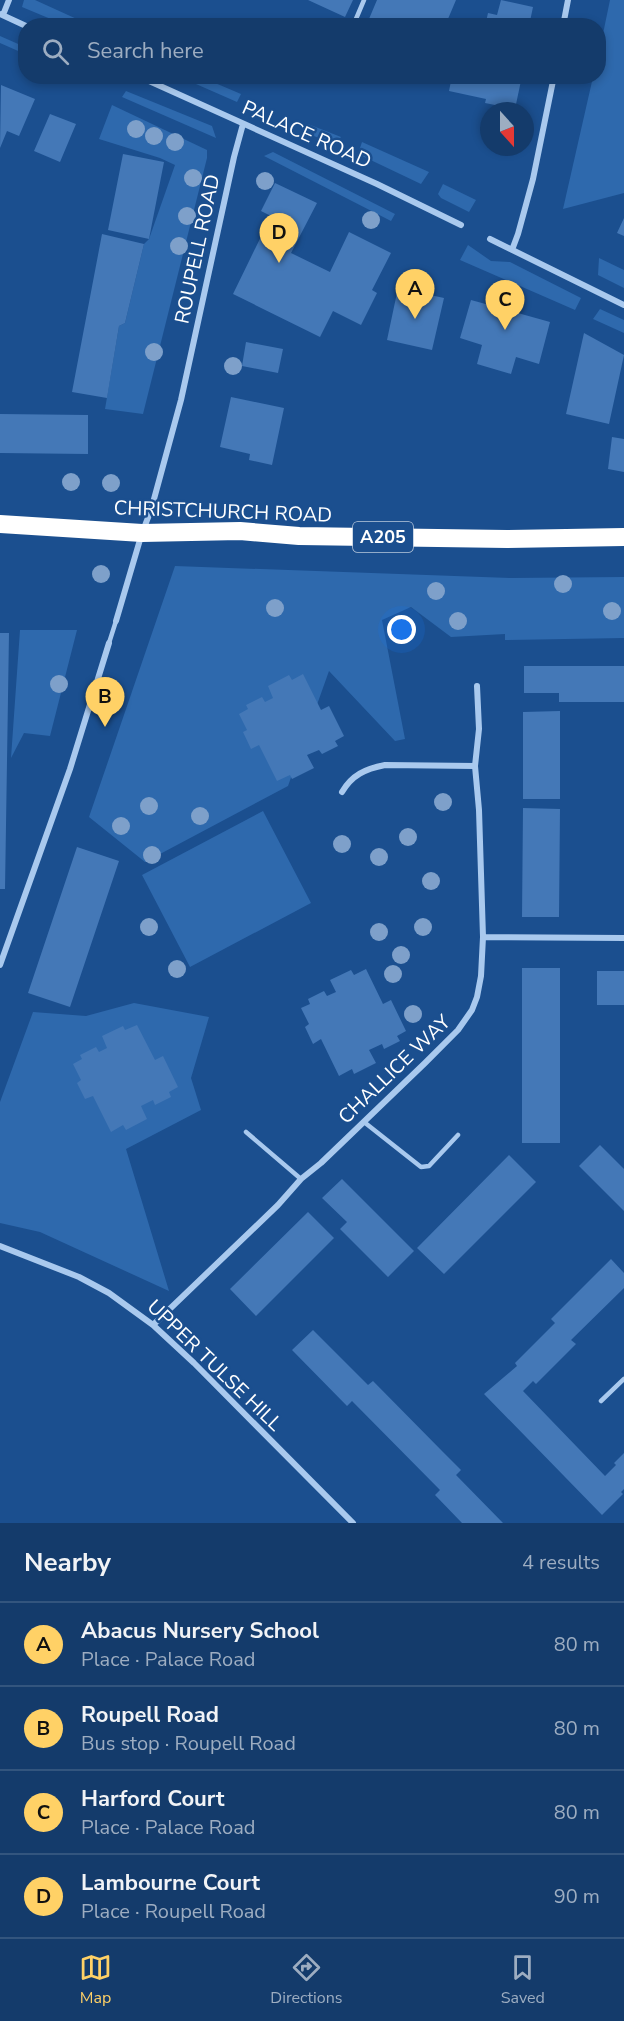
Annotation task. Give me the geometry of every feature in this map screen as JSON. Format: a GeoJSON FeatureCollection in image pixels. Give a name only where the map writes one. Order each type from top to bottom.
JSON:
{"type":"FeatureCollection","features":[{"type":"Feature","properties":{"kind":"highway","name":"CHRISTCHURCH ROAD"},"geometry":{"type":"LineString","coordinates":[[0,524],[142,532],[240,531],[299,536],[507,539],[624,537]]}},
{"type":"Feature","properties":{"kind":"street"},"geometry":{"type":"LineString","coordinates":[[9,0],[2,15],[18,22]]}},
{"type":"Feature","properties":{"kind":"street"},"geometry":{"type":"LineString","coordinates":[[565,18],[568,0]]}},
{"type":"Feature","properties":{"kind":"street","name":"PALACE ROAD"},"geometry":{"type":"LineString","coordinates":[[156,84],[377,184],[461,225]]}},
{"type":"Feature","properties":{"kind":"street"},"geometry":{"type":"LineString","coordinates":[[512,250],[533,179],[552,84]]}},
{"type":"Feature","properties":{"kind":"street","name":"ROUPELL ROAD"},"geometry":{"type":"LineString","coordinates":[[116,621],[142,532],[151,510],[181,400],[243,124]]}},
{"type":"Feature","properties":{"kind":"street"},"geometry":{"type":"LineString","coordinates":[[490,239],[624,305]]}},
{"type":"Feature","properties":{"kind":"street","name":"ROUPELL ROAD"},"geometry":{"type":"LineString","coordinates":[[0,965],[70,769],[109,643]]}},
{"type":"Feature","properties":{"kind":"street","name":"CHALLICE WAY"},"geometry":{"type":"LineString","coordinates":[[153,1325],[465,1022],[477,997],[481,976],[483,937],[479,810],[475,766],[479,729],[477,686]]}},
{"type":"Feature","properties":{"kind":"street"},"geometry":{"type":"LineString","coordinates":[[342,792],[348,782],[358,773],[385,765],[475,766]]}},
{"type":"Feature","properties":{"kind":"street"},"geometry":{"type":"LineString","coordinates":[[483,937],[624,938]]}},
{"type":"Feature","properties":{"kind":"street","name":"UPPER TULSE HILL"},"geometry":{"type":"LineString","coordinates":[[0,1246],[79,1277],[109,1293],[153,1325],[194,1363],[353,1523]]}},
{"type":"Feature","properties":{"kind":"lane"},"geometry":{"type":"LineString","coordinates":[[356,18],[364,0]]}},
{"type":"Feature","properties":{"kind":"lane","name":"ROUPELL ROAD"},"geometry":{"type":"LineString","coordinates":[[109,643],[116,621]]}},
{"type":"Feature","properties":{"kind":"lane"},"geometry":{"type":"LineString","coordinates":[[363,1122],[421,1167],[429,1166],[458,1135]]}},
{"type":"Feature","properties":{"kind":"lane"},"geometry":{"type":"LineString","coordinates":[[246,1132],[301,1179]]}},
{"type":"Feature","properties":{"kind":"lane"},"geometry":{"type":"LineString","coordinates":[[601,1401],[624,1379]]}},
{"type":"Feature","properties":{"kind":"shaded area"},"geometry":{"type":"Polygon","coordinates":[[[24,0],[35,0],[75,18],[48,18],[22,7],[24,0]]]}},
{"type":"Feature","properties":{"kind":"shaded area"},"geometry":{"type":"Polygon","coordinates":[[[610,0],[624,0],[624,193],[563,209],[591,84],[606,84],[606,19],[610,0]]]}},
{"type":"Feature","properties":{"kind":"shaded area"},"geometry":{"type":"Polygon","coordinates":[[[0,36],[18,44],[18,51],[0,43],[0,36]]]}},
{"type":"Feature","properties":{"kind":"shaded area"},"geometry":{"type":"Polygon","coordinates":[[[196,84],[217,84],[241,94],[237,102],[196,84]]]}},
{"type":"Feature","properties":{"kind":"shaded area"},"geometry":{"type":"Polygon","coordinates":[[[126,91],[212,126],[216,138],[122,97],[126,91]]]}},
{"type":"Feature","properties":{"kind":"shaded area"},"geometry":{"type":"Polygon","coordinates":[[[112,105],[207,150],[207,158],[143,414],[105,409],[119,326],[125,323],[144,244],[149,239],[175,165],[99,139],[112,105]]]}},
{"type":"Feature","properties":{"kind":"shaded area"},"geometry":{"type":"Polygon","coordinates":[[[308,124],[341,137],[335,145],[307,133],[308,124]]]}},
{"type":"Feature","properties":{"kind":"shaded area"},"geometry":{"type":"Polygon","coordinates":[[[362,142],[429,172],[421,184],[358,154],[362,142]]]}},
{"type":"Feature","properties":{"kind":"shaded area"},"geometry":{"type":"Polygon","coordinates":[[[273,152],[395,214],[391,221],[264,156],[273,152]]]}},
{"type":"Feature","properties":{"kind":"shaded area"},"geometry":{"type":"Polygon","coordinates":[[[443,184],[476,200],[469,212],[441,198],[438,194],[443,184]]]}},
{"type":"Feature","properties":{"kind":"shaded area"},"geometry":{"type":"Polygon","coordinates":[[[468,245],[491,261],[510,262],[581,298],[575,310],[460,260],[468,245]]]}},
{"type":"Feature","properties":{"kind":"shaded area"},"geometry":{"type":"Polygon","coordinates":[[[599,258],[624,270],[624,288],[598,275],[599,258]]]}},
{"type":"Feature","properties":{"kind":"shaded area"},"geometry":{"type":"Polygon","coordinates":[[[600,309],[624,320],[624,333],[593,319],[600,309]]]}},
{"type":"Feature","properties":{"kind":"shaded area"},"geometry":{"type":"Polygon","coordinates":[[[175,566],[511,578],[624,577],[624,638],[505,640],[505,634],[451,637],[411,607],[382,620],[405,739],[395,741],[329,671],[288,786],[145,862],[89,817],[175,566]]]}},
{"type":"Feature","properties":{"kind":"shaded area"},"geometry":{"type":"Polygon","coordinates":[[[20,630],[77,630],[50,736],[24,733],[11,758],[20,630]]]}},
{"type":"Feature","properties":{"kind":"shaded area"},"geometry":{"type":"Polygon","coordinates":[[[263,811],[311,903],[190,967],[142,875],[263,811]]]}},
{"type":"Feature","properties":{"kind":"shaded area"},"geometry":{"type":"Polygon","coordinates":[[[134,1003],[209,1017],[191,1078],[201,1110],[126,1149],[169,1291],[40,1232],[0,1223],[0,1102],[33,1012],[86,1016],[134,1003]]]}},
{"type":"Feature","properties":{"kind":"building"},"geometry":{"type":"Polygon","coordinates":[[[308,0],[353,0],[345,17],[308,0]]]}},
{"type":"Feature","properties":{"kind":"building"},"geometry":{"type":"Polygon","coordinates":[[[377,0],[456,0],[448,18],[369,18],[377,0]]]}},
{"type":"Feature","properties":{"kind":"building"},"geometry":{"type":"Polygon","coordinates":[[[501,0],[533,7],[531,18],[487,18],[488,13],[497,15],[501,0]]]}},
{"type":"Feature","properties":{"kind":"building"},"geometry":{"type":"Polygon","coordinates":[[[450,84],[520,84],[516,102],[485,102],[486,99],[449,91],[450,84]]]}},
{"type":"Feature","properties":{"kind":"building"},"geometry":{"type":"Polygon","coordinates":[[[1,85],[35,99],[19,136],[7,131],[0,148],[1,85]]]}},
{"type":"Feature","properties":{"kind":"building"},"geometry":{"type":"Polygon","coordinates":[[[50,114],[76,124],[60,162],[34,151],[50,114]]]}},
{"type":"Feature","properties":{"kind":"building"},"geometry":{"type":"Polygon","coordinates":[[[123,154],[164,162],[149,239],[108,230],[123,154]]]}},
{"type":"Feature","properties":{"kind":"building"},"geometry":{"type":"Polygon","coordinates":[[[275,183],[317,203],[291,253],[330,272],[349,232],[391,253],[372,290],[377,293],[361,325],[333,311],[320,337],[233,294],[271,216],[261,211],[275,183]]]}},
{"type":"Feature","properties":{"kind":"building"},"geometry":{"type":"Polygon","coordinates":[[[624,218],[624,236],[617,233],[624,218]]]}},
{"type":"Feature","properties":{"kind":"building"},"geometry":{"type":"Polygon","coordinates":[[[102,234],[144,244],[125,323],[119,326],[107,398],[72,392],[102,234]]]}},
{"type":"Feature","properties":{"kind":"building"},"geometry":{"type":"Polygon","coordinates":[[[398,288],[444,298],[432,350],[387,340],[398,288]]]}},
{"type":"Feature","properties":{"kind":"building"},"geometry":{"type":"Polygon","coordinates":[[[471,300],[550,322],[539,364],[516,357],[511,374],[477,364],[482,345],[460,338],[471,300]]]}},
{"type":"Feature","properties":{"kind":"building"},"geometry":{"type":"Polygon","coordinates":[[[584,333],[624,355],[609,424],[566,414],[584,333]]]}},
{"type":"Feature","properties":{"kind":"building"},"geometry":{"type":"Polygon","coordinates":[[[246,342],[283,349],[278,373],[242,366],[246,342]]]}},
{"type":"Feature","properties":{"kind":"building"},"geometry":{"type":"Polygon","coordinates":[[[231,397],[284,408],[272,465],[249,460],[250,454],[220,447],[231,397]]]}},
{"type":"Feature","properties":{"kind":"building"},"geometry":{"type":"Polygon","coordinates":[[[0,414],[88,415],[88,454],[0,453],[0,414]]]}},
{"type":"Feature","properties":{"kind":"building"},"geometry":{"type":"Polygon","coordinates":[[[612,437],[624,439],[624,472],[608,469],[612,437]]]}},
{"type":"Feature","properties":{"kind":"building"},"geometry":{"type":"Polygon","coordinates":[[[0,633],[9,633],[5,889],[0,889],[0,633]]]}},
{"type":"Feature","properties":{"kind":"building"},"geometry":{"type":"Polygon","coordinates":[[[524,666],[624,666],[624,702],[559,702],[559,693],[524,693],[524,666]]]}},
{"type":"Feature","properties":{"kind":"building"},"geometry":{"type":"Polygon","coordinates":[[[303,674],[321,710],[329,706],[344,736],[335,741],[338,746],[322,754],[319,750],[307,755],[314,768],[292,779],[290,775],[277,781],[259,745],[251,749],[243,732],[247,730],[239,714],[248,709],[246,705],[262,697],[265,702],[273,698],[268,686],[289,675],[292,680],[303,674]]]}},
{"type":"Feature","properties":{"kind":"building"},"geometry":{"type":"Polygon","coordinates":[[[560,711],[560,799],[523,799],[523,712],[560,711]]]}},
{"type":"Feature","properties":{"kind":"building"},"geometry":{"type":"Polygon","coordinates":[[[523,808],[560,809],[559,917],[522,917],[523,808]]]}},
{"type":"Feature","properties":{"kind":"building"},"geometry":{"type":"Polygon","coordinates":[[[77,847],[119,861],[70,1007],[28,993],[77,847]]]}},
{"type":"Feature","properties":{"kind":"building"},"geometry":{"type":"Polygon","coordinates":[[[522,968],[560,968],[560,1143],[522,1143],[522,968]]]}},
{"type":"Feature","properties":{"kind":"building"},"geometry":{"type":"Polygon","coordinates":[[[366,969],[383,1004],[391,1000],[406,1031],[397,1036],[400,1041],[384,1049],[382,1044],[369,1050],[376,1063],[354,1074],[352,1069],[339,1076],[321,1039],[313,1044],[305,1027],[309,1024],[301,1008],[310,1004],[308,999],[324,991],[327,996],[336,992],[330,980],[351,970],[354,975],[366,969]]]}},
{"type":"Feature","properties":{"kind":"building"},"geometry":{"type":"Polygon","coordinates":[[[597,971],[624,971],[624,1005],[597,1005],[597,971]]]}},
{"type":"Feature","properties":{"kind":"building"},"geometry":{"type":"Polygon","coordinates":[[[137,1025],[155,1060],[163,1056],[178,1087],[169,1092],[171,1097],[155,1105],[153,1100],[141,1106],[147,1119],[126,1130],[123,1125],[111,1132],[93,1096],[85,1099],[77,1083],[81,1080],[73,1064],[82,1059],[80,1055],[96,1047],[99,1052],[107,1048],[102,1036],[123,1026],[125,1030],[137,1025]]]}},
{"type":"Feature","properties":{"kind":"building"},"geometry":{"type":"Polygon","coordinates":[[[600,1145],[624,1169],[624,1211],[579,1166],[600,1145]]]}},
{"type":"Feature","properties":{"kind":"building"},"geometry":{"type":"Polygon","coordinates":[[[509,1155],[536,1182],[444,1274],[417,1248],[509,1155]]]}},
{"type":"Feature","properties":{"kind":"building"},"geometry":{"type":"Polygon","coordinates":[[[342,1179],[414,1251],[388,1277],[340,1229],[347,1222],[322,1198],[342,1179]]]}},
{"type":"Feature","properties":{"kind":"building"},"geometry":{"type":"Polygon","coordinates":[[[308,1212],[334,1238],[256,1316],[230,1289],[308,1212]]]}},
{"type":"Feature","properties":{"kind":"building"},"geometry":{"type":"Polygon","coordinates":[[[611,1259],[624,1273],[624,1288],[571,1340],[576,1344],[536,1384],[533,1381],[523,1391],[605,1476],[624,1453],[624,1489],[621,1492],[623,1494],[602,1515],[484,1394],[517,1366],[515,1363],[555,1323],[551,1319],[611,1259]]]}},
{"type":"Feature","properties":{"kind":"building"},"geometry":{"type":"Polygon","coordinates":[[[313,1330],[368,1385],[373,1381],[461,1470],[456,1475],[503,1523],[462,1523],[435,1495],[440,1490],[352,1401],[347,1406],[292,1350],[313,1330]]]}},
{"type":"Feature","properties":{"kind":"place","name":"Lambourne Court"},"geometry":{"type":"Point","coordinates":[279,263]}},
{"type":"Feature","properties":{"kind":"place","name":"Abacus Nursery School"},"geometry":{"type":"Point","coordinates":[415,319]}},
{"type":"Feature","properties":{"kind":"place","name":"Harford Court"},"geometry":{"type":"Point","coordinates":[505,330]}},
{"type":"Feature","properties":{"kind":"place","name":"Roupell Road"},"geometry":{"type":"Point","coordinates":[105,727]}}]}
